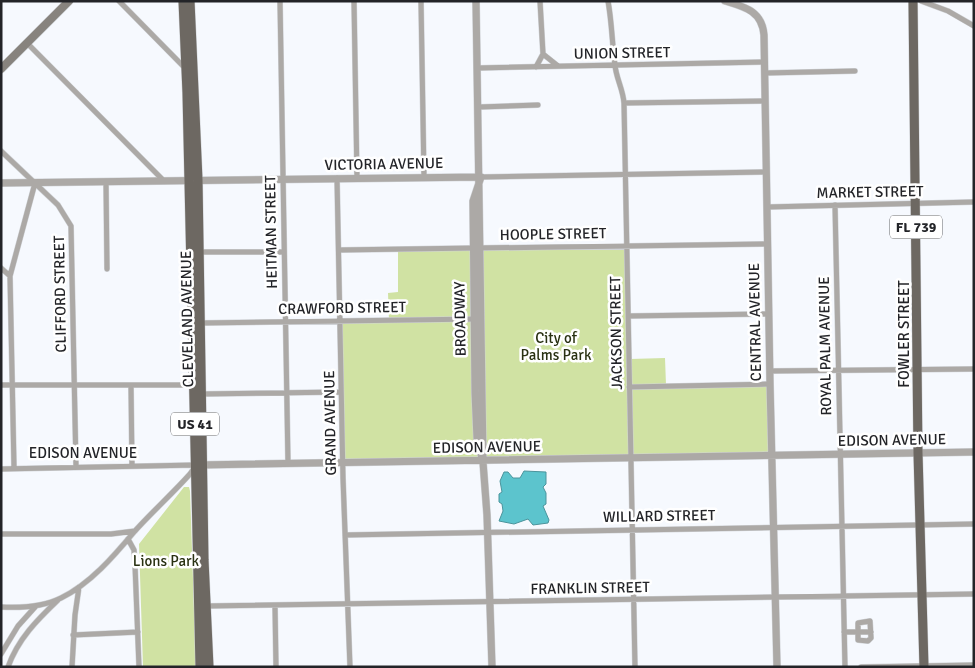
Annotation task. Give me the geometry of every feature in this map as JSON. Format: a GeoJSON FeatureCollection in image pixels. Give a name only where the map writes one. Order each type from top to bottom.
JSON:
{"type":"FeatureCollection","features":[{"type":"Feature","properties":{"kind":"main road"},"geometry":{"type":"LineString","coordinates":[[2,67],[69,1]]}},
{"type":"Feature","properties":{"kind":"main road","name":"CLEVELAND AVENUE"},"geometry":{"type":"LineString","coordinates":[[182,1],[190,72]]}},
{"type":"Feature","properties":{"kind":"main road","name":"CLEVELAND AVENUE"},"geometry":{"type":"LineString","coordinates":[[190,1],[190,72],[201,323],[202,394],[197,593],[200,667]]}},
{"type":"Feature","properties":{"kind":"main road"},"geometry":{"type":"LineString","coordinates":[[190,72],[196,1]]}},
{"type":"Feature","properties":{"kind":"main road","name":"FOWLER STREET"},"geometry":{"type":"LineString","coordinates":[[913,1],[918,453],[924,667]]}},
{"type":"Feature","properties":{"kind":"main road","name":"CLEVELAND AVENUE"},"geometry":{"type":"LineString","coordinates":[[194,180],[192,304],[194,385],[209,667]]}},
{"type":"Feature","properties":{"kind":"main road"},"geometry":{"type":"LineString","coordinates":[[192,304],[201,323]]}},
{"type":"Feature","properties":{"kind":"main road"},"geometry":{"type":"LineString","coordinates":[[197,593],[207,606]]}},
{"type":"Feature","properties":{"kind":"street"},"geometry":{"type":"LineString","coordinates":[[118,1],[190,72]]}},
{"type":"Feature","properties":{"kind":"street","name":"HEITMAN STREET"},"geometry":{"type":"LineString","coordinates":[[280,1],[288,463]]}},
{"type":"Feature","properties":{"kind":"street"},"geometry":{"type":"LineString","coordinates":[[354,1],[357,178]]}},
{"type":"Feature","properties":{"kind":"street"},"geometry":{"type":"LineString","coordinates":[[421,1],[424,177]]}},
{"type":"Feature","properties":{"kind":"street","name":"BROADWAY"},"geometry":{"type":"LineString","coordinates":[[476,1],[481,177],[485,444],[483,462],[492,667]]}},
{"type":"Feature","properties":{"kind":"street"},"geometry":{"type":"LineString","coordinates":[[536,67],[543,54],[540,1]]}},
{"type":"Feature","properties":{"kind":"street","name":"JACKSON STREET"},"geometry":{"type":"LineString","coordinates":[[608,1],[612,23],[615,66],[622,88],[624,103],[635,667]]}},
{"type":"Feature","properties":{"kind":"street","name":"CENTRAL AVENUE"},"geometry":{"type":"LineString","coordinates":[[725,1],[746,7],[759,18],[764,29],[768,314],[777,667]]}},
{"type":"Feature","properties":{"kind":"street"},"geometry":{"type":"LineString","coordinates":[[921,1],[948,11],[974,26]]}},
{"type":"Feature","properties":{"kind":"street"},"geometry":{"type":"LineString","coordinates":[[27,44],[164,182]]}},
{"type":"Feature","properties":{"kind":"street"},"geometry":{"type":"LineString","coordinates":[[543,54],[559,67]]}},
{"type":"Feature","properties":{"kind":"street","name":"UNION STREET"},"geometry":{"type":"LineString","coordinates":[[478,68],[765,62]]}},
{"type":"Feature","properties":{"kind":"street"},"geometry":{"type":"LineString","coordinates":[[765,73],[855,71]]}},
{"type":"Feature","properties":{"kind":"street"},"geometry":{"type":"LineString","coordinates":[[624,103],[765,101]]}},
{"type":"Feature","properties":{"kind":"street"},"geometry":{"type":"LineString","coordinates":[[479,107],[538,105]]}},
{"type":"Feature","properties":{"kind":"street","name":"CLIFFORD STREET"},"geometry":{"type":"LineString","coordinates":[[1,151],[64,212],[71,226],[76,466]]}},
{"type":"Feature","properties":{"kind":"street","name":"VICTORIA AVENUE"},"geometry":{"type":"LineString","coordinates":[[1,183],[766,172]]}},
{"type":"Feature","properties":{"kind":"street","name":"BROADWAY"},"geometry":{"type":"LineString","coordinates":[[481,177],[473,201],[472,248],[477,439],[483,462]]}},
{"type":"Feature","properties":{"kind":"street","name":"GRAND AVENUE"},"geometry":{"type":"LineString","coordinates":[[337,178],[340,250],[341,392],[350,667]]}},
{"type":"Feature","properties":{"kind":"street"},"geometry":{"type":"LineString","coordinates":[[106,182],[107,270]]}},
{"type":"Feature","properties":{"kind":"street"},"geometry":{"type":"LineString","coordinates":[[14,467],[10,276],[35,183]]}},
{"type":"Feature","properties":{"kind":"street","name":"MARKET STREET"},"geometry":{"type":"LineString","coordinates":[[767,208],[974,202]]}},
{"type":"Feature","properties":{"kind":"street","name":"ROYAL PALM AVENUE"},"geometry":{"type":"LineString","coordinates":[[835,205],[845,667]]}},
{"type":"Feature","properties":{"kind":"street","name":"HOOPLE STREET"},"geometry":{"type":"LineString","coordinates":[[340,250],[767,244]]}},
{"type":"Feature","properties":{"kind":"street"},"geometry":{"type":"LineString","coordinates":[[199,252],[284,252]]}},
{"type":"Feature","properties":{"kind":"street"},"geometry":{"type":"LineString","coordinates":[[1,268],[10,276]]}},
{"type":"Feature","properties":{"kind":"street"},"geometry":{"type":"LineString","coordinates":[[628,316],[768,314]]}},
{"type":"Feature","properties":{"kind":"street","name":"CRAWFORD STREET"},"geometry":{"type":"LineString","coordinates":[[201,323],[483,319]]}},
{"type":"Feature","properties":{"kind":"street"},"geometry":{"type":"LineString","coordinates":[[770,371],[974,369]]}},
{"type":"Feature","properties":{"kind":"street"},"geometry":{"type":"LineString","coordinates":[[629,387],[770,384]]}},
{"type":"Feature","properties":{"kind":"street"},"geometry":{"type":"LineString","coordinates":[[1,385],[194,385]]}},
{"type":"Feature","properties":{"kind":"street"},"geometry":{"type":"LineString","coordinates":[[131,386],[132,466]]}},
{"type":"Feature","properties":{"kind":"street"},"geometry":{"type":"LineString","coordinates":[[202,394],[341,392]]}},
{"type":"Feature","properties":{"kind":"street","name":"EDISON AVENUE"},"geometry":{"type":"LineString","coordinates":[[1,468],[343,462],[483,462],[974,452]]}},
{"type":"Feature","properties":{"kind":"street"},"geometry":{"type":"LineString","coordinates":[[8,667],[19,642],[40,618],[59,599],[79,586],[128,540],[199,465]]}},
{"type":"Feature","properties":{"kind":"street","name":"WILLARD STREET"},"geometry":{"type":"LineString","coordinates":[[345,535],[974,524]]}},
{"type":"Feature","properties":{"kind":"street"},"geometry":{"type":"LineString","coordinates":[[1,534],[135,531]]}},
{"type":"Feature","properties":{"kind":"street"},"geometry":{"type":"LineString","coordinates":[[128,540],[134,550],[139,667]]}},
{"type":"Feature","properties":{"kind":"street"},"geometry":{"type":"LineString","coordinates":[[72,667],[73,635],[79,586]]}},
{"type":"Feature","properties":{"kind":"street","name":"FRANKLIN STREET"},"geometry":{"type":"LineString","coordinates":[[207,606],[974,594]]}},
{"type":"Feature","properties":{"kind":"street"},"geometry":{"type":"LineString","coordinates":[[1,607],[38,605],[59,599]]}},
{"type":"Feature","properties":{"kind":"street"},"geometry":{"type":"LineString","coordinates":[[38,605],[42,610],[40,618]]}},
{"type":"Feature","properties":{"kind":"street"},"geometry":{"type":"LineString","coordinates":[[1,654],[18,626],[38,605]]}},
{"type":"Feature","properties":{"kind":"street"},"geometry":{"type":"LineString","coordinates":[[275,606],[276,667]]}},
{"type":"Feature","properties":{"kind":"street"},"geometry":{"type":"LineString","coordinates":[[870,621],[871,632],[870,640],[857,640],[858,623],[870,621]]}},
{"type":"Feature","properties":{"kind":"street"},"geometry":{"type":"LineString","coordinates":[[73,635],[138,632]]}},
{"type":"Feature","properties":{"kind":"street"},"geometry":{"type":"LineString","coordinates":[[844,632],[871,632]]}},
{"type":"Feature","properties":{"kind":"street"},"geometry":{"type":"LineString","coordinates":[[861,667],[974,665]]}},
{"type":"Feature","properties":{"kind":"green space","name":"City of Palms Park"},"geometry":{"type":"Polygon","coordinates":[[[626,247],[629,457],[484,460],[482,249],[626,247]]]}},
{"type":"Feature","properties":{"kind":"green space"},"geometry":{"type":"Polygon","coordinates":[[[398,250],[471,250],[481,461],[344,460],[341,322],[389,321],[388,293],[398,292],[398,250]]]}},
{"type":"Feature","properties":{"kind":"green space"},"geometry":{"type":"Polygon","coordinates":[[[665,358],[666,385],[631,385],[630,359],[665,358]]]}},
{"type":"Feature","properties":{"kind":"green space"},"geometry":{"type":"Polygon","coordinates":[[[768,385],[771,455],[632,457],[630,388],[768,385]]]}},
{"type":"Feature","properties":{"kind":"green space","name":"Lions Park"},"geometry":{"type":"Polygon","coordinates":[[[184,487],[189,487],[190,491],[196,667],[143,667],[139,544],[184,487]]]}},
{"type":"Feature","properties":{"kind":"water"},"geometry":{"type":"Polygon","coordinates":[[[524,471],[546,472],[546,484],[543,487],[546,493],[546,504],[543,506],[549,520],[548,523],[533,525],[528,519],[514,524],[499,521],[503,511],[502,504],[499,502],[499,494],[502,492],[500,481],[504,472],[508,472],[513,478],[520,478],[524,471]]]}}]}
